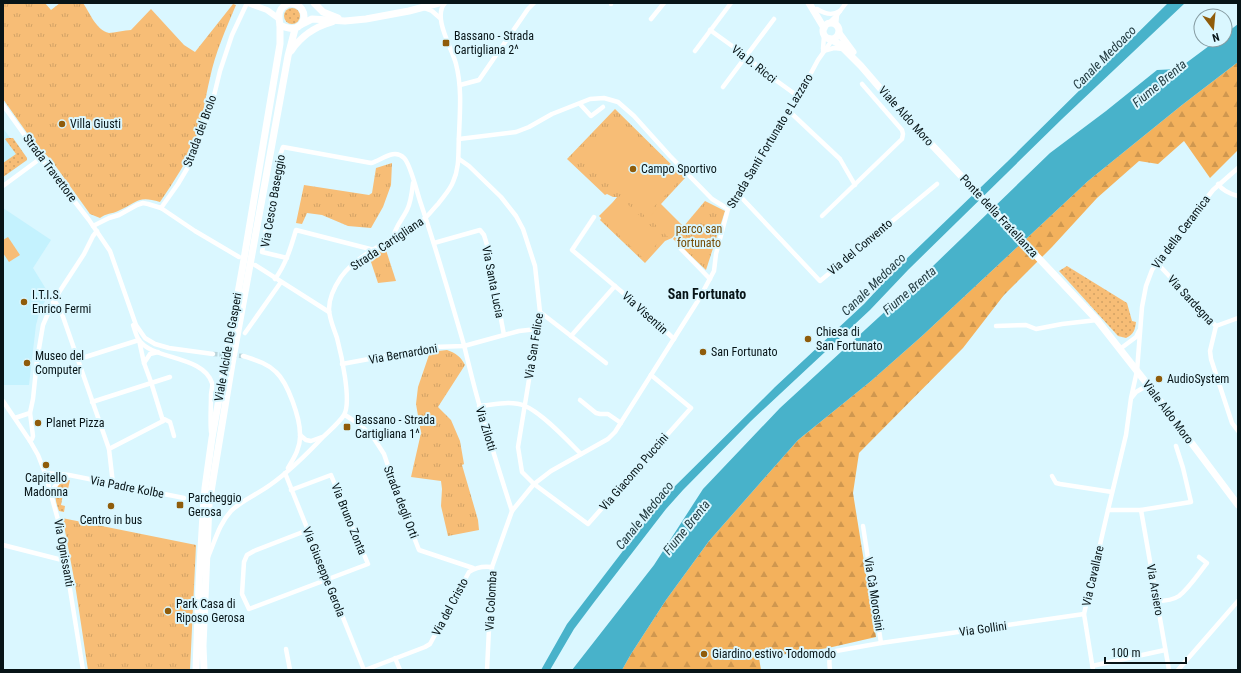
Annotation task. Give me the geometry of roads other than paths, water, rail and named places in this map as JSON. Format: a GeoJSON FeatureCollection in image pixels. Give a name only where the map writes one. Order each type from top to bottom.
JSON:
{"type":"FeatureCollection","features":[{"type":"Feature","properties":{"kind":"main road"},"geometry":{"type":"LineString","coordinates":[[314,3],[323,12],[345,21]]}},
{"type":"Feature","properties":{"kind":"main road"},"geometry":{"type":"LineString","coordinates":[[279,22],[288,29],[295,29],[312,19],[345,21],[386,16],[439,3]]}},
{"type":"Feature","properties":{"kind":"main road"},"geometry":{"type":"LineString","coordinates":[[810,3],[818,9],[829,25]]}},
{"type":"Feature","properties":{"kind":"main road"},"geometry":{"type":"LineString","coordinates":[[810,3],[829,25],[838,28],[839,33]]}},
{"type":"Feature","properties":{"kind":"main road"},"geometry":{"type":"LineString","coordinates":[[285,5],[294,4],[319,20]]}},
{"type":"Feature","properties":{"kind":"main road","name":"Viale Alcide De Gasperi"},"geometry":{"type":"LineString","coordinates":[[196,670],[198,583],[205,488],[212,438],[280,44],[280,10],[285,5]]}},
{"type":"Feature","properties":{"kind":"main road"},"geometry":{"type":"LineString","coordinates":[[300,7],[304,18],[302,24]]}},
{"type":"Feature","properties":{"kind":"main road"},"geometry":{"type":"LineString","coordinates":[[288,56],[298,41],[307,33],[322,25],[338,21]]}},
{"type":"Feature","properties":{"kind":"main road"},"geometry":{"type":"LineString","coordinates":[[827,37],[823,33],[829,25]]}},
{"type":"Feature","properties":{"kind":"main road","name":"Viale Alcide De Gasperi"},"geometry":{"type":"LineString","coordinates":[[204,670],[203,646],[209,504],[223,414],[288,56],[295,29]]}},
{"type":"Feature","properties":{"kind":"main road","name":"Strada Santi Fortunato e Lazzaro"},"geometry":{"type":"LineString","coordinates":[[827,37],[836,38],[839,33]]}},
{"type":"Feature","properties":{"kind":"main road","name":"Viale Aldo Moro"},"geometry":{"type":"LineString","coordinates":[[839,33],[861,66]]}},
{"type":"Feature","properties":{"kind":"main road","name":"Viale Aldo Moro"},"geometry":{"type":"LineString","coordinates":[[827,37],[839,44],[861,66],[898,109],[951,165]]}},
{"type":"Feature","properties":{"kind":"main road","name":"Ponte della Fratellanza"},"geometry":{"type":"LineString","coordinates":[[951,165],[1048,267]]}},
{"type":"Feature","properties":{"kind":"main road","name":"Viale Aldo Moro"},"geometry":{"type":"LineString","coordinates":[[1048,267],[1120,349],[1238,505]]}},
{"type":"Feature","properties":{"kind":"street"},"geometry":{"type":"LineString","coordinates":[[247,3],[267,10],[279,22]]}},
{"type":"Feature","properties":{"kind":"street","name":"Strada del Brolo"},"geometry":{"type":"LineString","coordinates":[[161,208],[191,162],[210,112],[220,72],[232,35],[247,3]]}},
{"type":"Feature","properties":{"kind":"street"},"geometry":{"type":"LineString","coordinates":[[440,18],[442,7],[445,3]]}},
{"type":"Feature","properties":{"kind":"street"},"geometry":{"type":"LineString","coordinates":[[460,85],[479,80],[528,9],[534,3]]}},
{"type":"Feature","properties":{"kind":"street"},"geometry":{"type":"LineString","coordinates":[[651,19],[664,3]]}},
{"type":"Feature","properties":{"kind":"street"},"geometry":{"type":"LineString","coordinates":[[695,52],[731,3]]}},
{"type":"Feature","properties":{"kind":"street"},"geometry":{"type":"LineString","coordinates":[[829,25],[846,3]]}},
{"type":"Feature","properties":{"kind":"street"},"geometry":{"type":"LineString","coordinates":[[267,10],[285,5]]}},
{"type":"Feature","properties":{"kind":"street"},"geometry":{"type":"LineString","coordinates":[[428,5],[440,18]]}},
{"type":"Feature","properties":{"kind":"street"},"geometry":{"type":"LineString","coordinates":[[818,9],[825,14],[842,10]]}},
{"type":"Feature","properties":{"kind":"street"},"geometry":{"type":"LineString","coordinates":[[829,25],[837,15]]}},
{"type":"Feature","properties":{"kind":"street","name":"Strada Cartigliana"},"geometry":{"type":"LineString","coordinates":[[345,414],[347,402],[342,364],[337,339],[329,312],[331,297],[342,276],[351,267],[374,250],[426,218],[442,199],[456,175],[459,159],[460,85],[456,64],[440,18]]}},
{"type":"Feature","properties":{"kind":"street"},"geometry":{"type":"LineString","coordinates":[[723,87],[774,18]]}},
{"type":"Feature","properties":{"kind":"street","name":"Via D. Ricci"},"geometry":{"type":"LineString","coordinates":[[710,30],[799,97]]}},
{"type":"Feature","properties":{"kind":"street","name":"Strada Santi Fortunato e Lazzaro"},"geometry":{"type":"LineString","coordinates":[[512,511],[534,484],[551,471],[608,439],[621,423],[710,279],[714,271],[721,233],[728,209],[739,195],[799,97],[823,51],[830,43],[827,37]]}},
{"type":"Feature","properties":{"kind":"street"},"geometry":{"type":"LineString","coordinates":[[823,51],[834,48],[844,49]]}},
{"type":"Feature","properties":{"kind":"street"},"geometry":{"type":"LineString","coordinates":[[822,216],[902,139],[902,130],[862,84]]}},
{"type":"Feature","properties":{"kind":"street"},"geometry":{"type":"LineString","coordinates":[[459,139],[516,132],[529,127],[552,114],[590,99],[604,98],[618,102],[634,116],[712,199],[728,209]]}},
{"type":"Feature","properties":{"kind":"street"},"geometry":{"type":"LineString","coordinates":[[580,104],[591,116],[603,107]]}},
{"type":"Feature","properties":{"kind":"street","name":"Strada Travettore"},"geometry":{"type":"LineString","coordinates":[[3,105],[110,251]]}},
{"type":"Feature","properties":{"kind":"street"},"geometry":{"type":"LineString","coordinates":[[790,112],[840,159],[855,185]]}},
{"type":"Feature","properties":{"kind":"street","name":"Via Cesco Baseggio"},"geometry":{"type":"LineString","coordinates":[[287,258],[262,252],[279,158],[283,147],[371,163],[378,161],[385,156],[398,154],[405,158],[409,165],[426,218]]}},
{"type":"Feature","properties":{"kind":"street"},"geometry":{"type":"LineString","coordinates":[[3,186],[41,158]]}},
{"type":"Feature","properties":{"kind":"street","name":"Via San Felice"},"geometry":{"type":"LineString","coordinates":[[459,159],[469,166],[502,197],[519,222],[530,246],[535,266],[540,312],[518,448],[522,472],[534,484]]}},
{"type":"Feature","properties":{"kind":"street","name":"Via della Ceramica"},"geometry":{"type":"LineString","coordinates":[[1137,371],[1144,295],[1149,278],[1156,263],[1218,184],[1238,168]]}},
{"type":"Feature","properties":{"kind":"street"},"geometry":{"type":"LineString","coordinates":[[394,238],[395,230],[408,210],[413,181]]}},
{"type":"Feature","properties":{"kind":"street","name":"Via del Convento"},"geometry":{"type":"LineString","coordinates":[[739,195],[820,281],[937,184]]}},
{"type":"Feature","properties":{"kind":"street"},"geometry":{"type":"LineString","coordinates":[[1218,184],[1228,193],[1238,196]]}},
{"type":"Feature","properties":{"kind":"street"},"geometry":{"type":"LineString","coordinates":[[93,226],[143,203],[161,208],[239,257]]}},
{"type":"Feature","properties":{"kind":"street","name":"Via Visentin"},"geometry":{"type":"LineString","coordinates":[[594,217],[572,250],[616,286],[674,339]]}},
{"type":"Feature","properties":{"kind":"street","name":"Via Zilotti"},"geometry":{"type":"LineString","coordinates":[[426,218],[464,346],[479,406],[512,511]]}},
{"type":"Feature","properties":{"kind":"street"},"geometry":{"type":"LineString","coordinates":[[276,279],[287,258],[296,230],[374,250]]}},
{"type":"Feature","properties":{"kind":"street","name":"Via Santa Lucia"},"geometry":{"type":"LineString","coordinates":[[434,243],[480,230],[484,235],[504,335]]}},
{"type":"Feature","properties":{"kind":"street"},"geometry":{"type":"LineString","coordinates":[[30,441],[33,436],[30,413],[43,325],[54,300],[84,254],[93,236],[97,232]]}},
{"type":"Feature","properties":{"kind":"street"},"geometry":{"type":"LineString","coordinates":[[681,249],[710,279]]}},
{"type":"Feature","properties":{"kind":"street"},"geometry":{"type":"LineString","coordinates":[[110,251],[163,421]]}},
{"type":"Feature","properties":{"kind":"street"},"geometry":{"type":"LineString","coordinates":[[110,251],[136,325],[145,338],[154,344],[169,348],[213,354]]}},
{"type":"Feature","properties":{"kind":"street","name":"Via Sardegna"},"geometry":{"type":"LineString","coordinates":[[1156,263],[1216,326],[1210,351],[1211,359],[1232,423],[1238,431]]}},
{"type":"Feature","properties":{"kind":"street"},"geometry":{"type":"LineString","coordinates":[[255,265],[329,312]]}},
{"type":"Feature","properties":{"kind":"street"},"geometry":{"type":"LineString","coordinates":[[245,334],[281,282]]}},
{"type":"Feature","properties":{"kind":"street","name":"Via Visentin"},"geometry":{"type":"LineString","coordinates":[[571,336],[616,286]]}},
{"type":"Feature","properties":{"kind":"street"},"geometry":{"type":"LineString","coordinates":[[54,300],[61,311],[79,359],[92,402],[109,449],[113,484]]}},
{"type":"Feature","properties":{"kind":"street"},"geometry":{"type":"LineString","coordinates":[[540,312],[606,363]]}},
{"type":"Feature","properties":{"kind":"street"},"geometry":{"type":"LineString","coordinates":[[1216,326],[1238,318]]}},
{"type":"Feature","properties":{"kind":"street"},"geometry":{"type":"LineString","coordinates":[[996,326],[1026,325],[1036,329],[1096,320]]}},
{"type":"Feature","properties":{"kind":"street"},"geometry":{"type":"LineString","coordinates":[[464,346],[519,331],[537,329]]}},
{"type":"Feature","properties":{"kind":"street"},"geometry":{"type":"LineString","coordinates":[[1120,349],[1136,337],[1140,330]]}},
{"type":"Feature","properties":{"kind":"street"},"geometry":{"type":"LineString","coordinates":[[139,340],[149,348],[200,368],[207,374],[212,383],[210,427],[212,438]]}},
{"type":"Feature","properties":{"kind":"street"},"geometry":{"type":"LineString","coordinates":[[79,359],[139,340]]}},
{"type":"Feature","properties":{"kind":"street","name":"Via Bernardoni"},"geometry":{"type":"LineString","coordinates":[[342,364],[434,347],[464,346]]}},
{"type":"Feature","properties":{"kind":"street"},"geometry":{"type":"LineString","coordinates":[[144,362],[150,354],[159,352]]}},
{"type":"Feature","properties":{"kind":"street"},"geometry":{"type":"LineString","coordinates":[[243,356],[262,362],[276,372],[288,390],[300,434],[295,457],[285,473]]}},
{"type":"Feature","properties":{"kind":"street","name":"Via Cavallare"},"geometry":{"type":"LineString","coordinates":[[1137,371],[1131,398],[1124,448],[1112,492],[1084,614],[1093,668],[1165,650]]}},
{"type":"Feature","properties":{"kind":"street","name":"Via Giacomo Puccini"},"geometry":{"type":"LineString","coordinates":[[534,484],[588,524],[690,408],[651,375]]}},
{"type":"Feature","properties":{"kind":"street"},"geometry":{"type":"LineString","coordinates":[[92,402],[170,377]]}},
{"type":"Feature","properties":{"kind":"street"},"geometry":{"type":"LineString","coordinates":[[1131,398],[1136,392],[1148,385]]}},
{"type":"Feature","properties":{"kind":"street"},"geometry":{"type":"LineString","coordinates":[[580,400],[596,413],[608,414],[621,423]]}},
{"type":"Feature","properties":{"kind":"street","name":"Via Ognissanti"},"geometry":{"type":"LineString","coordinates":[[3,401],[30,441],[38,455],[45,473],[60,528],[83,670]]}},
{"type":"Feature","properties":{"kind":"street"},"geometry":{"type":"LineString","coordinates":[[479,406],[506,403],[524,405],[537,413],[581,454]]}},
{"type":"Feature","properties":{"kind":"street"},"geometry":{"type":"LineString","coordinates":[[15,418],[30,413]]}},
{"type":"Feature","properties":{"kind":"street"},"geometry":{"type":"LineString","coordinates":[[207,560],[219,528],[232,510],[285,473],[345,414]]}},
{"type":"Feature","properties":{"kind":"street","name":"Strada degli Orti"},"geometry":{"type":"LineString","coordinates":[[345,414],[373,437],[384,454],[419,550],[473,568]]}},
{"type":"Feature","properties":{"kind":"street"},"geometry":{"type":"LineString","coordinates":[[109,449],[163,421],[164,419],[170,422],[174,436]]}},
{"type":"Feature","properties":{"kind":"street"},"geometry":{"type":"LineString","coordinates":[[300,434],[306,440],[316,440],[323,437]]}},
{"type":"Feature","properties":{"kind":"street"},"geometry":{"type":"LineString","coordinates":[[1108,510],[1141,510],[1191,502],[1184,468],[1176,446]]}},
{"type":"Feature","properties":{"kind":"street","name":"Via Padre Kolbe"},"geometry":{"type":"LineString","coordinates":[[45,473],[69,475],[184,498]]}},
{"type":"Feature","properties":{"kind":"street","name":"Via Giuseppe Gerola"},"geometry":{"type":"LineString","coordinates":[[285,473],[365,670]]}},
{"type":"Feature","properties":{"kind":"street"},"geometry":{"type":"LineString","coordinates":[[51,494],[56,484],[61,479],[69,475]]}},
{"type":"Feature","properties":{"kind":"street","name":"Via Bruno Zonta"},"geometry":{"type":"LineString","coordinates":[[291,490],[331,475],[368,564],[328,579]]}},
{"type":"Feature","properties":{"kind":"street"},"geometry":{"type":"LineString","coordinates":[[1052,476],[1056,483],[1112,492]]}},
{"type":"Feature","properties":{"kind":"street","name":"Via Arsiero"},"geometry":{"type":"LineString","coordinates":[[1141,510],[1169,670]]}},
{"type":"Feature","properties":{"kind":"street","name":"Via Colomba"},"geometry":{"type":"LineString","coordinates":[[487,670],[492,567],[512,511]]}},
{"type":"Feature","properties":{"kind":"street","name":"Via Cà Morosini"},"geometry":{"type":"LineString","coordinates":[[830,670],[829,661],[832,654],[836,651],[881,643],[864,526]]}},
{"type":"Feature","properties":{"kind":"street"},"geometry":{"type":"LineString","coordinates":[[308,530],[247,555],[244,562],[242,594],[249,609],[328,579]]}},
{"type":"Feature","properties":{"kind":"street"},"geometry":{"type":"LineString","coordinates":[[3,545],[66,561]]}},
{"type":"Feature","properties":{"kind":"street"},"geometry":{"type":"LineString","coordinates":[[1157,601],[1167,600],[1178,596],[1187,587],[1207,563],[1199,557]]}},
{"type":"Feature","properties":{"kind":"street","name":"Via del Cristo"},"geometry":{"type":"LineString","coordinates":[[365,670],[425,648],[430,644],[465,576],[473,568],[492,567]]}},
{"type":"Feature","properties":{"kind":"street"},"geometry":{"type":"LineString","coordinates":[[1178,670],[1238,601]]}},
{"type":"Feature","properties":{"kind":"street","name":"Via Gollini"},"geometry":{"type":"LineString","coordinates":[[881,643],[1084,614]]}},
{"type":"Feature","properties":{"kind":"street"},"geometry":{"type":"LineString","coordinates":[[286,650],[290,670]]}},
{"type":"Feature","properties":{"kind":"street"},"geometry":{"type":"LineString","coordinates":[[395,658],[400,670]]}},
{"type":"Feature","properties":{"kind":"water","name":"Canale Medoaco"},"geometry":{"type":"Polygon","coordinates":[[[1168,3],[1185,3],[1062,119],[908,270],[870,310],[751,421],[683,490],[666,509],[574,629],[550,670],[541,670],[567,624],[665,496],[775,387],[864,304],[900,265],[1168,3]]]}},
{"type":"Feature","properties":{"kind":"water","name":"Fiume Brenta"},"geometry":{"type":"Polygon","coordinates":[[[1238,24],[1238,62],[1088,181],[922,336],[871,381],[798,440],[709,541],[666,600],[622,670],[572,670],[654,565],[703,489],[780,408],[903,295],[1050,153],[1157,70],[1178,69],[1206,48],[1233,48],[1233,28],[1238,24]]]}},
{"type":"Feature","properties":{"kind":"tunnel"},"geometry":{"type":"LineString","coordinates":[[213,354],[243,356]]}},
{"type":"Feature","properties":{"kind":"place","name":"Bassano - Strada Cartigliana 2^"},"geometry":{"type":"Point","coordinates":[446,43]}},
{"type":"Feature","properties":{"kind":"place","name":"Villa Giusti"},"geometry":{"type":"Point","coordinates":[62,124]}},
{"type":"Feature","properties":{"kind":"place","name":"Campo Sportivo"},"geometry":{"type":"Point","coordinates":[633,169]}},
{"type":"Feature","properties":{"kind":"place","name":"I.T.I.S. Enrico Fermi"},"geometry":{"type":"Point","coordinates":[24,302]}},
{"type":"Feature","properties":{"kind":"place","name":"Chiesa di San Fortunato"},"geometry":{"type":"Point","coordinates":[808,339]}},
{"type":"Feature","properties":{"kind":"place","name":"San Fortunato"},"geometry":{"type":"Point","coordinates":[703,352]}},
{"type":"Feature","properties":{"kind":"place","name":"Museo del Computer"},"geometry":{"type":"Point","coordinates":[27,363]}},
{"type":"Feature","properties":{"kind":"place","name":"AudioSystem"},"geometry":{"type":"Point","coordinates":[1159,379]}},
{"type":"Feature","properties":{"kind":"place","name":"Planet Pizza"},"geometry":{"type":"Point","coordinates":[38,423]}},
{"type":"Feature","properties":{"kind":"place","name":"Bassano - Strada Cartigliana 1^"},"geometry":{"type":"Point","coordinates":[347,427]}},
{"type":"Feature","properties":{"kind":"place","name":"Capitello Madonna"},"geometry":{"type":"Point","coordinates":[46,465]}},
{"type":"Feature","properties":{"kind":"place","name":"Parcheggio Gerosa"},"geometry":{"type":"Point","coordinates":[180,505]}},
{"type":"Feature","properties":{"kind":"place","name":"Centro in bus"},"geometry":{"type":"Point","coordinates":[111,506]}},
{"type":"Feature","properties":{"kind":"place","name":"Park Casa di Riposo Gerosa"},"geometry":{"type":"Point","coordinates":[168,611]}},
{"type":"Feature","properties":{"kind":"place","name":"Giardino estivo Todomodo"},"geometry":{"type":"Point","coordinates":[704,654]}},
{"type":"Feature","properties":{"kind":"district","name":"San Fortunato"},"geometry":{"type":"Point","coordinates":[707,294]}},
{"type":"Feature","properties":{"kind":"park label","name":"parco san fortunato"},"geometry":{"type":"Point","coordinates":[699,236]}}]}
